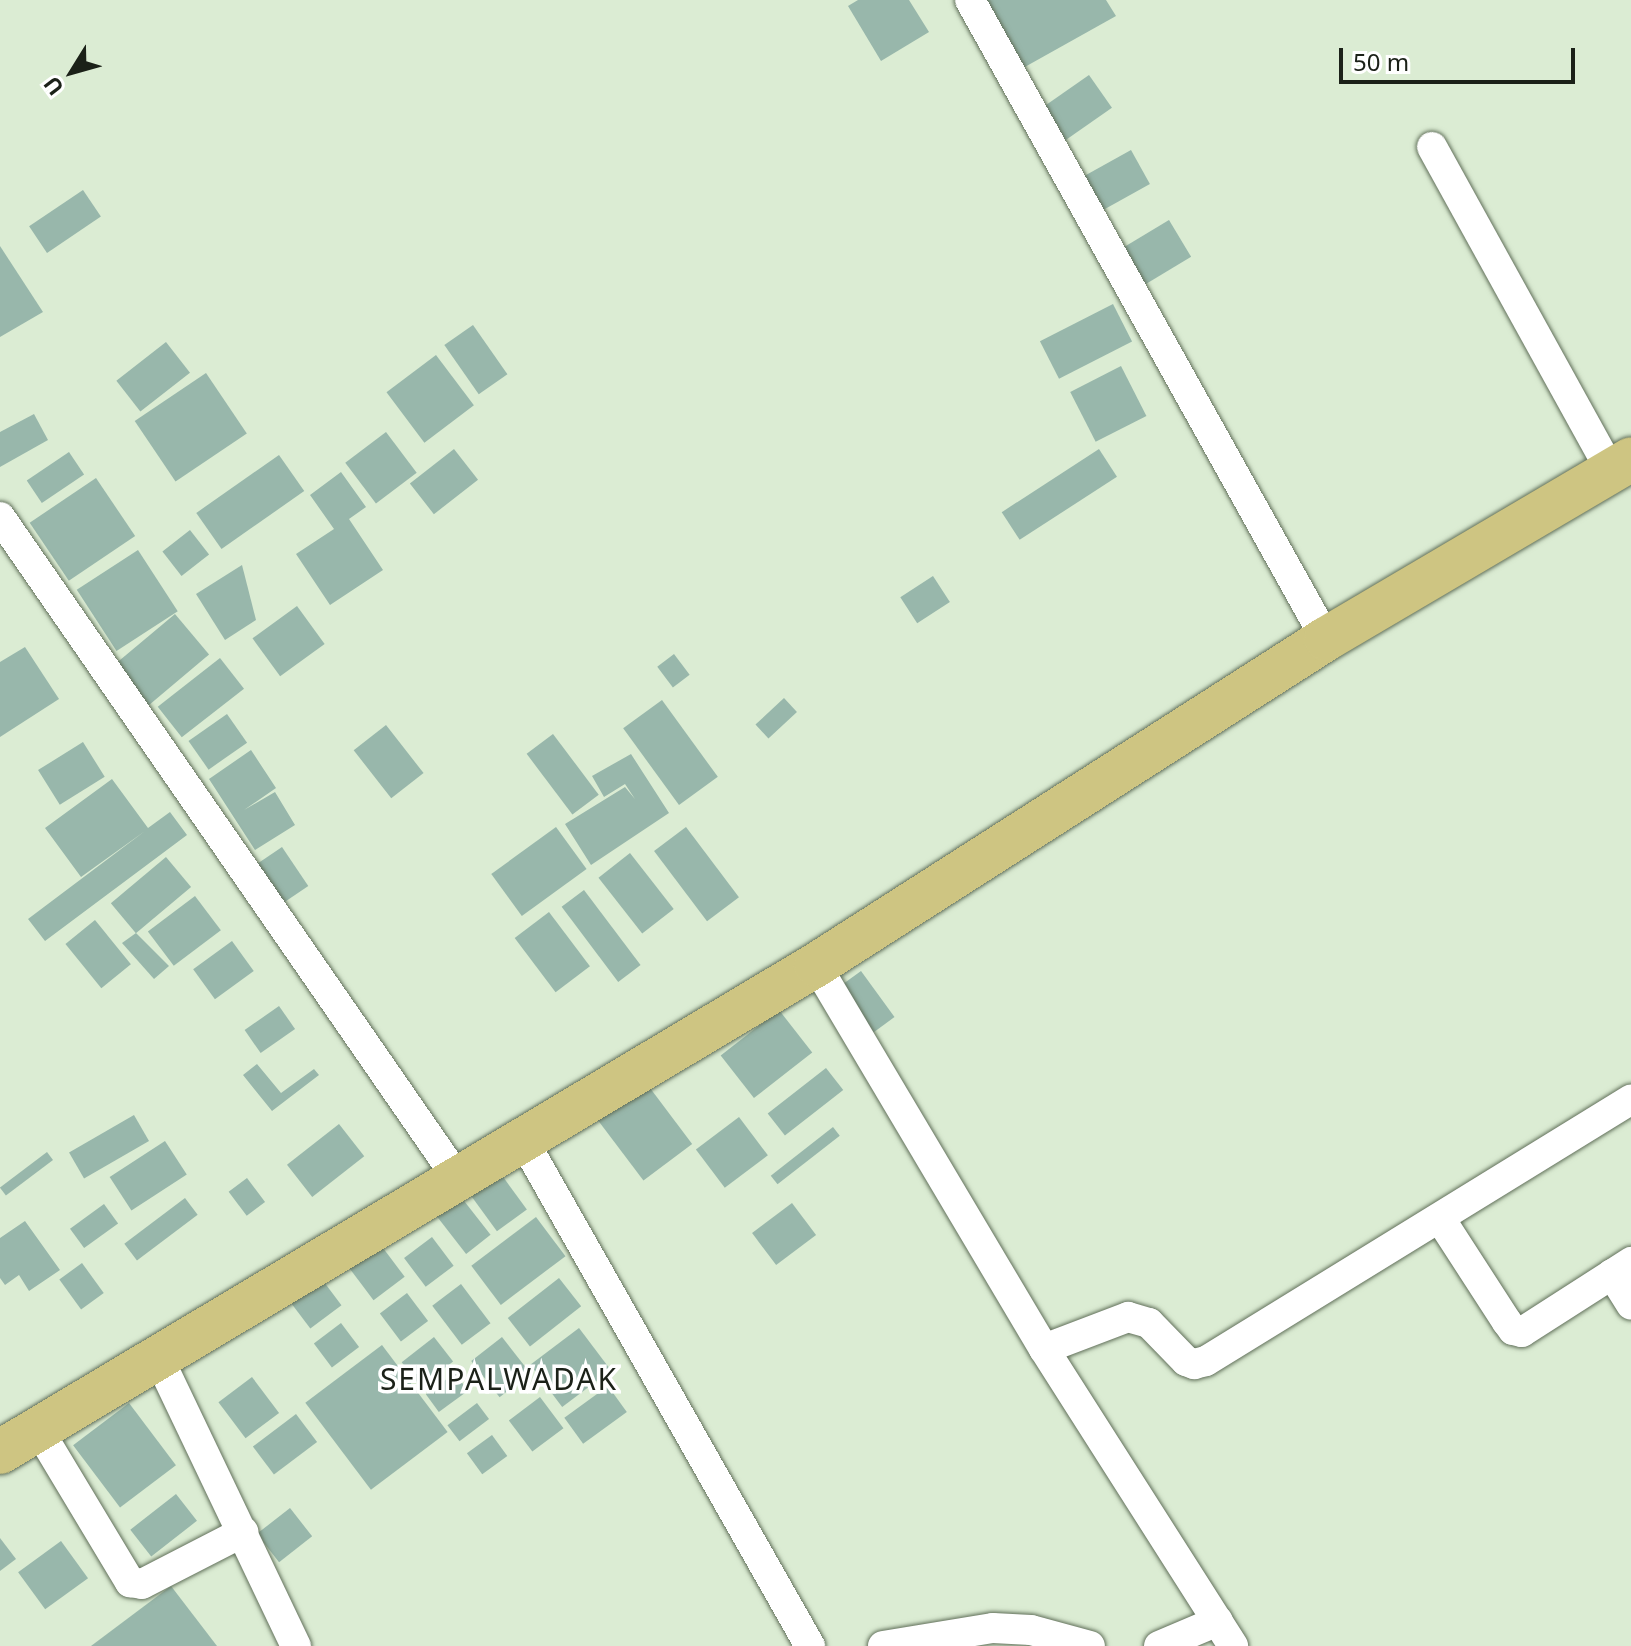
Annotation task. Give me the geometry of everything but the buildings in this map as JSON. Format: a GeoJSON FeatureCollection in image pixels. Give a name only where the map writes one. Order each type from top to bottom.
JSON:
{"type":"FeatureCollection","features":[{"type":"Feature","properties":{"kind":"main road"},"geometry":{"type":"LineString","coordinates":[[0,1452],[816,965],[1326,639],[1621,465]]}},
{"type":"Feature","properties":{"kind":"street"},"geometry":{"type":"LineString","coordinates":[[970,0],[1326,639]]}},
{"type":"Feature","properties":{"kind":"street"},"geometry":{"type":"LineString","coordinates":[[1432,147],[1621,465]]}},
{"type":"Feature","properties":{"kind":"street"},"geometry":{"type":"LineString","coordinates":[[0,517],[458,1179]]}},
{"type":"Feature","properties":{"kind":"street"},"geometry":{"type":"LineString","coordinates":[[816,965],[1044,1349],[1225,1633],[1159,1646]]}},
{"type":"Feature","properties":{"kind":"street"},"geometry":{"type":"LineString","coordinates":[[1044,1349],[1128,1317],[1149,1323],[1186,1361],[1194,1364],[1206,1361],[1441,1220],[1631,1100]]}},
{"type":"Feature","properties":{"kind":"street"},"geometry":{"type":"LineString","coordinates":[[522,1138],[810,1646]]}},
{"type":"Feature","properties":{"kind":"street"},"geometry":{"type":"LineString","coordinates":[[1441,1220],[1513,1330],[1522,1332],[1621,1268],[1631,1305]]}},
{"type":"Feature","properties":{"kind":"street"},"geometry":{"type":"LineString","coordinates":[[159,1359],[296,1646]]}},
{"type":"Feature","properties":{"kind":"street"},"geometry":{"type":"LineString","coordinates":[[38,1429],[130,1582],[142,1584],[243,1532]]}},
{"type":"Feature","properties":{"kind":"street"},"geometry":{"type":"LineString","coordinates":[[883,1646],[993,1628],[1031,1630],[1090,1646]]}},
{"type":"Feature","properties":{"kind":"district","name":"SEMPALWADAK"},"geometry":{"type":"Point","coordinates":[499,1379]}}]}
